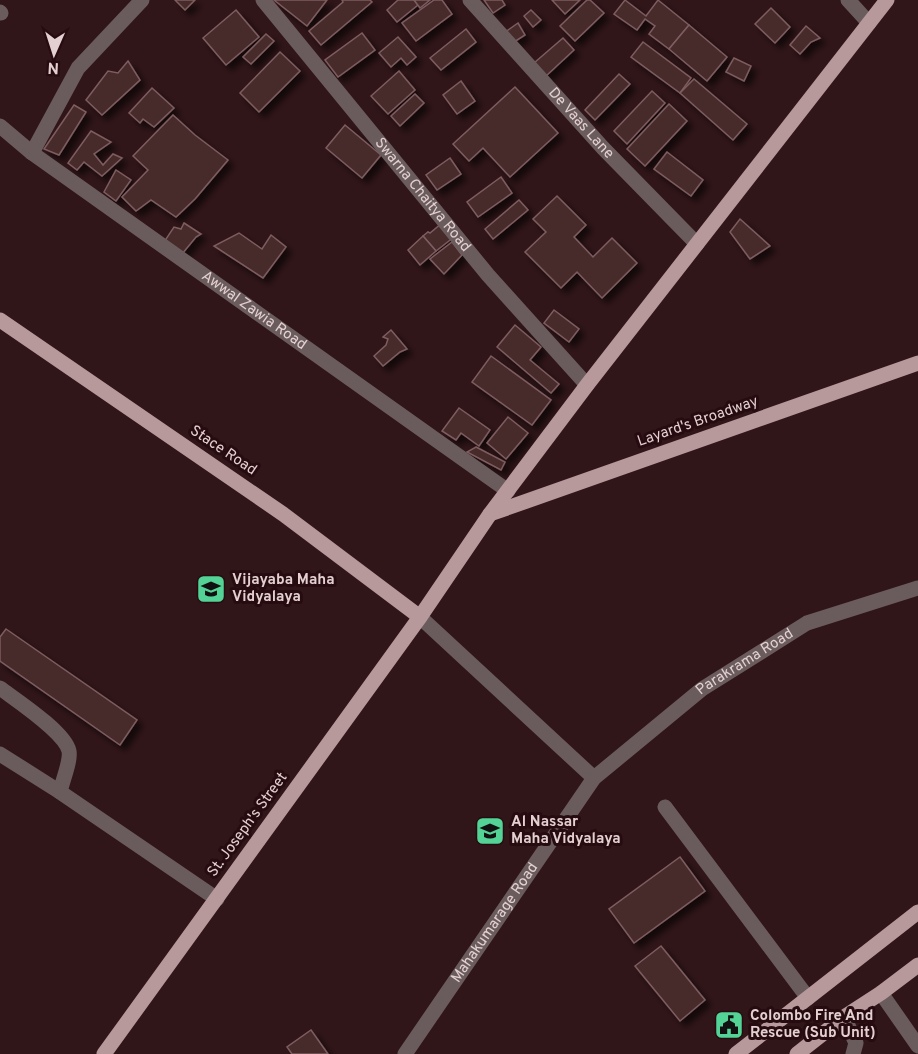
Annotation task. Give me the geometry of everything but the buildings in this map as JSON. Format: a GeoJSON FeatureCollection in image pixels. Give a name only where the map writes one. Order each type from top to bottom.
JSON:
{"type":"FeatureCollection","features":[{"type":"Feature","properties":{"kind":"main road","name":"St. Joseph's Street"},"geometry":{"type":"LineString","coordinates":[[104,1054],[420,617],[490,514],[886,0]]}},
{"type":"Feature","properties":{"kind":"main road","name":"Stace Road"},"geometry":{"type":"LineString","coordinates":[[0,320],[283,514],[420,617]]}},
{"type":"Feature","properties":{"kind":"main road","name":"Layard's Broadway"},"geometry":{"type":"LineString","coordinates":[[490,514],[918,363]]}},
{"type":"Feature","properties":{"kind":"main road"},"geometry":{"type":"LineString","coordinates":[[736,1054],[918,912]]}},
{"type":"Feature","properties":{"kind":"main road"},"geometry":{"type":"LineString","coordinates":[[797,1054],[918,964]]}},
{"type":"Feature","properties":{"kind":"street"},"geometry":{"type":"LineString","coordinates":[[32,153],[78,68],[142,0]]}},
{"type":"Feature","properties":{"kind":"street","name":"Swarna Chaitya Road"},"geometry":{"type":"LineString","coordinates":[[263,0],[488,275],[587,386]]}},
{"type":"Feature","properties":{"kind":"street","name":"De Vaas Lane"},"geometry":{"type":"LineString","coordinates":[[470,0],[603,148],[697,244]]}},
{"type":"Feature","properties":{"kind":"street"},"geometry":{"type":"LineString","coordinates":[[848,0],[869,23]]}},
{"type":"Feature","properties":{"kind":"street","name":"Awwal Zawia Road"},"geometry":{"type":"LineString","coordinates":[[0,126],[32,153],[508,491]]}},
{"type":"Feature","properties":{"kind":"street","name":"Parakrama Road"},"geometry":{"type":"LineString","coordinates":[[594,778],[702,689],[807,623],[918,588]]}},
{"type":"Feature","properties":{"kind":"street"},"geometry":{"type":"LineString","coordinates":[[420,617],[594,778]]}},
{"type":"Feature","properties":{"kind":"street"},"geometry":{"type":"LineString","coordinates":[[0,688],[63,739],[69,752],[69,758],[60,792]]}},
{"type":"Feature","properties":{"kind":"street"},"geometry":{"type":"LineString","coordinates":[[0,754],[217,899]]}},
{"type":"Feature","properties":{"kind":"street","name":"Mahakumarage Road"},"geometry":{"type":"LineString","coordinates":[[405,1054],[594,778]]}},
{"type":"Feature","properties":{"kind":"street"},"geometry":{"type":"LineString","coordinates":[[665,807],[808,998]]}},
{"type":"Feature","properties":{"kind":"street"},"geometry":{"type":"LineString","coordinates":[[881,993],[918,1046]]}},
{"type":"Feature","properties":{"kind":"street"},"geometry":{"type":"LineString","coordinates":[[844,1017],[856,1043],[853,1054]]}},
{"type":"Feature","properties":{"kind":"place","name":"Vijayaba Maha Vidyalaya"},"geometry":{"type":"Point","coordinates":[211,589]}},
{"type":"Feature","properties":{"kind":"place","name":"Al Nassar Maha Vidyalaya"},"geometry":{"type":"Point","coordinates":[490,831]}},
{"type":"Feature","properties":{"kind":"place","name":"Colombo Fire And Rescue (Sub Unit)"},"geometry":{"type":"Point","coordinates":[729,1025]}}]}
